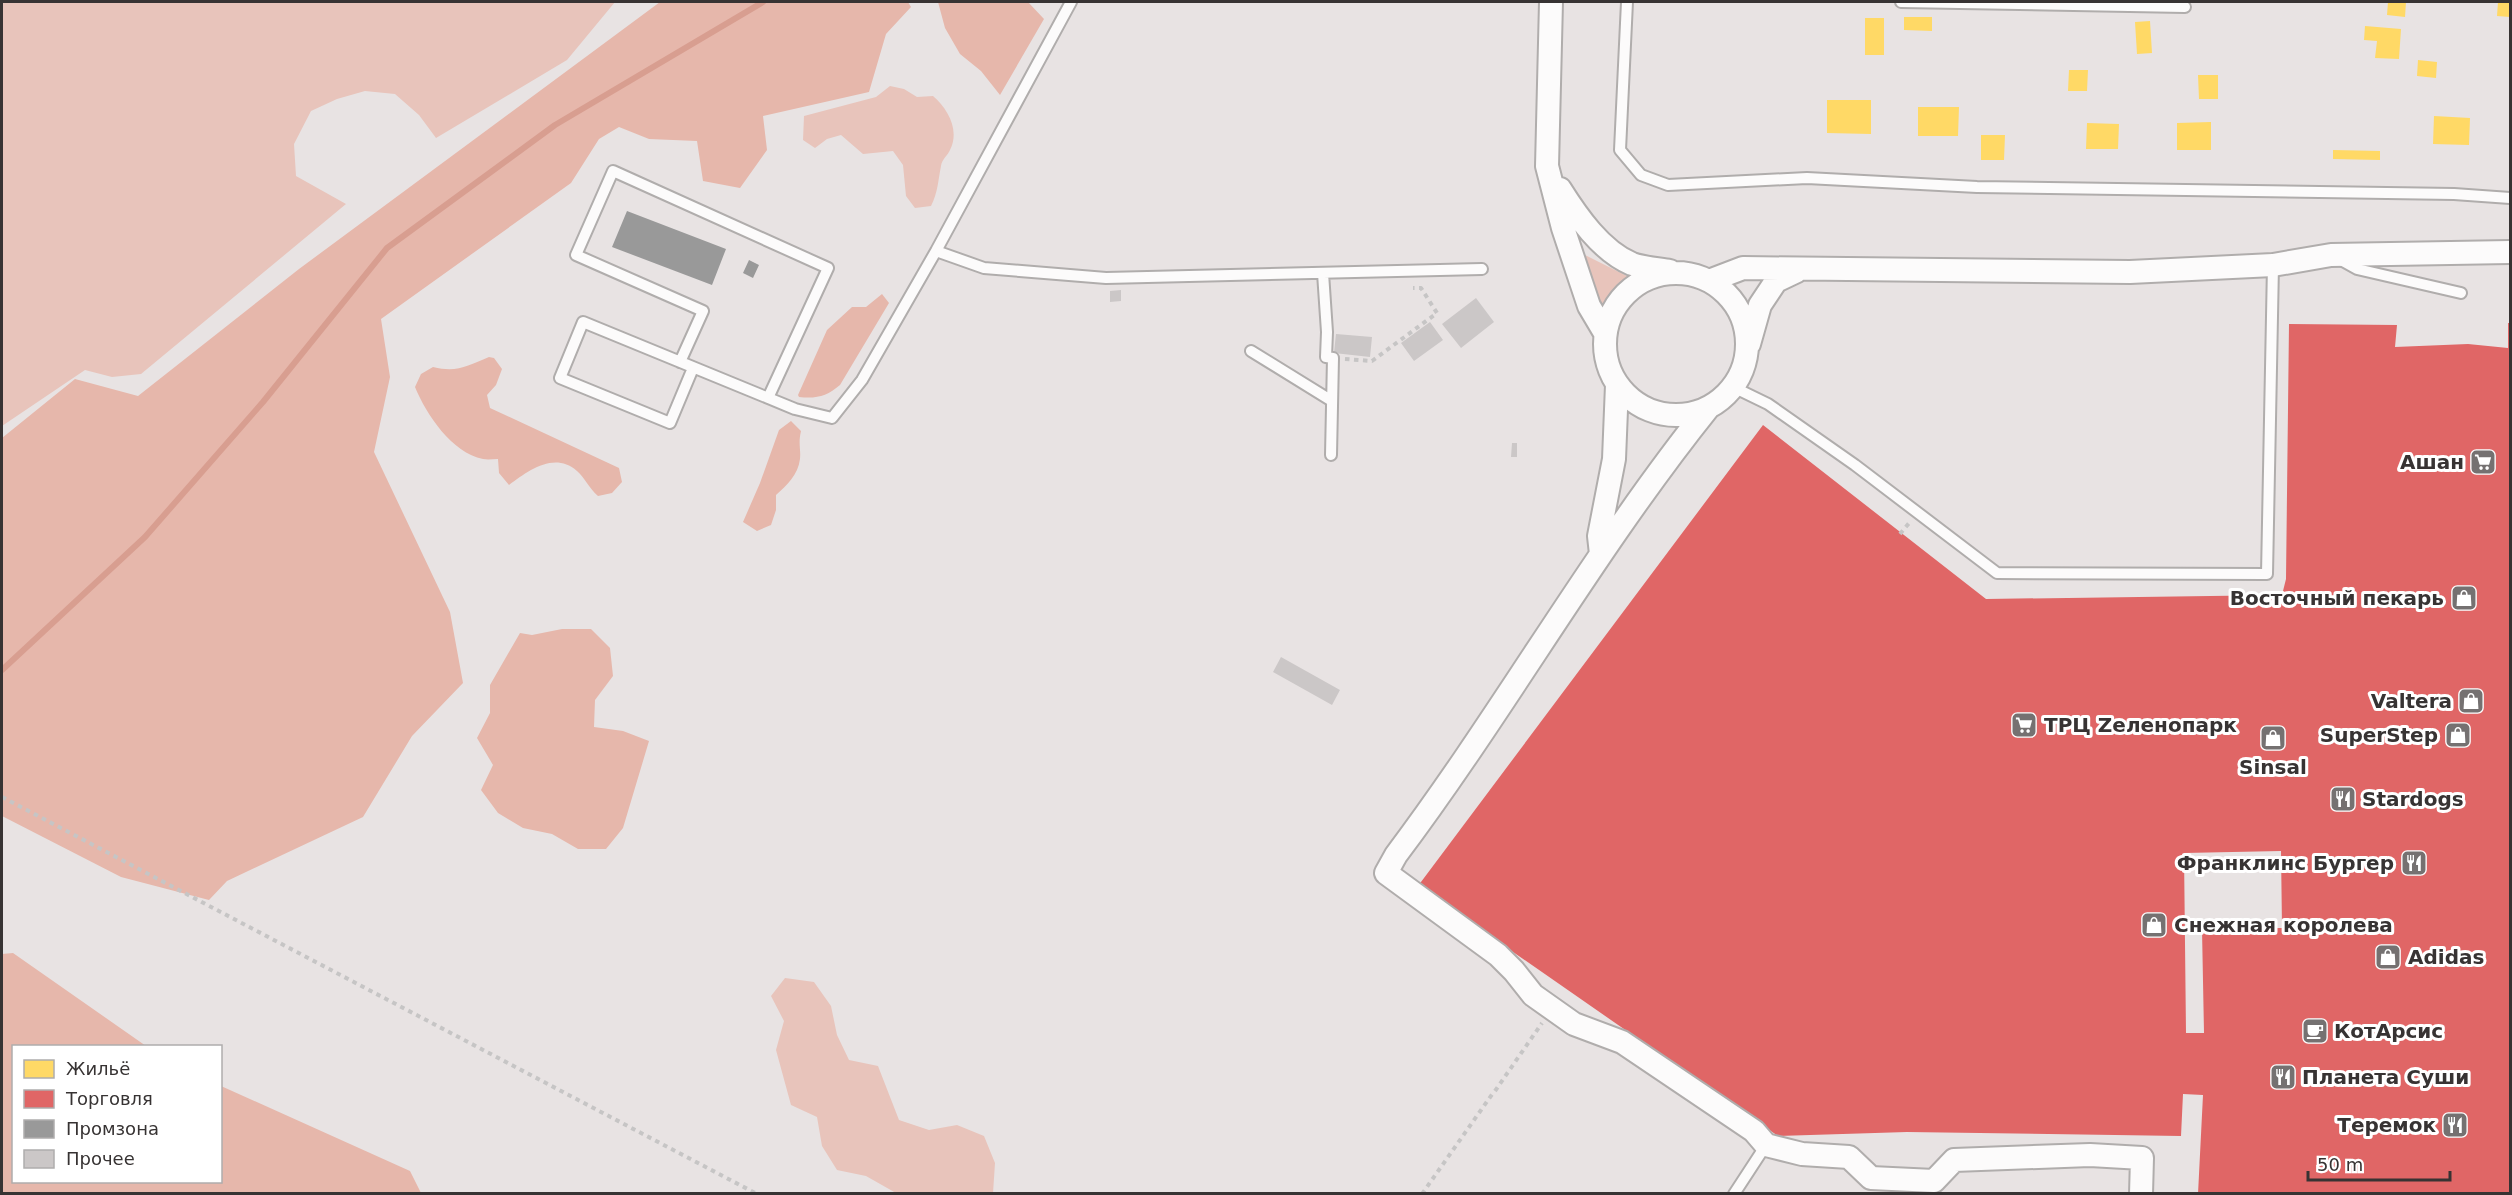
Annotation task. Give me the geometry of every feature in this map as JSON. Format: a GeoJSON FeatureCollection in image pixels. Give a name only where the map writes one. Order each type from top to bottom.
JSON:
{"type":"FeatureCollection","features":[{"type":"Feature","properties":{"kind":"street"},"geometry":{"type":"LineString","coordinates":[[1551,2],[1547,166],[1563,228],[1586,295],[1605,333]]}},
{"type":"Feature","properties":{"kind":"street"},"geometry":{"type":"LineString","coordinates":[[1547,166],[1574,212],[1607,248],[1632,264],[1709,280],[1731,299],[1745,324],[1747,353]]}},
{"type":"Feature","properties":{"kind":"street"},"geometry":{"type":"LineString","coordinates":[[1709,280],[1743,268],[2130,272],[2273,265],[2331,255],[2511,252]]}},
{"type":"Feature","properties":{"kind":"street"},"geometry":{"type":"LineString","coordinates":[[1799,270],[1776,281],[1760,305],[1742,371],[1733,387],[1708,408],[1680,443],[1601,554],[1386,873],[1498,955],[1533,995],[1574,1024],[1622,1042],[1754,1131],[1766,1145],[1802,1154],[1849,1157],[1871,1178],[1900,1180],[1934,1181],[1954,1160],[2090,1155],[2142,1158],[2141,1194]]}},
{"type":"Feature","properties":{"kind":"street"},"geometry":{"type":"LineString","coordinates":[[1683,273],[1656,275],[1632,288],[1615,308],[1605,333],[1606,360],[1617,385],[1635,403],[1658,413],[1684,415],[1708,408]]}},
{"type":"Feature","properties":{"kind":"street"},"geometry":{"type":"LineString","coordinates":[[1601,554],[1599,536],[1614,459],[1617,385]]}},
{"type":"Feature","properties":{"kind":"lane"},"geometry":{"type":"LineString","coordinates":[[693,368],[670,423],[560,378],[583,322],[795,409],[832,418],[862,380],[936,251],[1071,2]]}},
{"type":"Feature","properties":{"kind":"lane"},"geometry":{"type":"LineString","coordinates":[[1628,2],[1620,150],[1641,175],[1668,185],[1807,178],[1977,187],[2454,194],[2511,198]]}},
{"type":"Feature","properties":{"kind":"lane"},"geometry":{"type":"LineString","coordinates":[[1901,2],[2185,7]]}},
{"type":"Feature","properties":{"kind":"lane"},"geometry":{"type":"LineString","coordinates":[[680,362],[703,311],[576,255],[613,171],[828,268],[768,398]]}},
{"type":"Feature","properties":{"kind":"lane"},"geometry":{"type":"LineString","coordinates":[[936,251],[984,268],[1106,278],[1482,269]]}},
{"type":"Feature","properties":{"kind":"lane"},"geometry":{"type":"LineString","coordinates":[[2331,255],[2357,269],[2461,293]]}},
{"type":"Feature","properties":{"kind":"lane"},"geometry":{"type":"LineString","coordinates":[[1733,387],[1768,404],[1846,459],[1997,573],[2267,574],[2273,265]]}},
{"type":"Feature","properties":{"kind":"lane"},"geometry":{"type":"LineString","coordinates":[[1323,273],[1328,332],[1326,357],[1333,358],[1331,455]]}},
{"type":"Feature","properties":{"kind":"lane"},"geometry":{"type":"LineString","coordinates":[[1251,351],[1332,401]]}},
{"type":"Feature","properties":{"kind":"lane"},"geometry":{"type":"LineString","coordinates":[[1734,1194],[1766,1145]]}},
{"type":"Feature","properties":{"kind":"path"},"geometry":{"type":"LineString","coordinates":[[1333,358],[1371,362],[1437,313],[1421,288],[1413,288]]}},
{"type":"Feature","properties":{"kind":"path"},"geometry":{"type":"LineString","coordinates":[[2,797],[757,1194]]}},
{"type":"Feature","properties":{"kind":"path"},"geometry":{"type":"LineString","coordinates":[[1422,1194],[1543,1023]]}},
{"type":"Feature","properties":{"kind":"shaded area"},"geometry":{"type":"Polygon","coordinates":[[[2,2],[615,2],[567,60],[436,138],[419,115],[395,94],[365,91],[337,99],[311,111],[294,144],[296,176],[346,204],[141,374],[112,377],[85,370],[2,426],[2,2]]]}},
{"type":"Feature","properties":{"kind":"shaded area"},"geometry":{"type":"Polygon","coordinates":[[[660,2],[908,2],[911,7],[886,34],[869,92],[763,116],[767,150],[740,188],[703,181],[697,141],[649,139],[619,127],[599,139],[571,183],[381,319],[390,377],[374,452],[450,612],[463,683],[412,736],[363,817],[227,881],[209,900],[121,877],[2,816],[2,438],[75,379],[138,396],[299,269],[660,2]]]}},
{"type":"Feature","properties":{"kind":"shaded area"},"geometry":{"type":"Polygon","coordinates":[[[938,2],[1028,2],[1044,19],[1000,95],[981,71],[960,54],[945,28],[938,2]]]}},
{"type":"Feature","properties":{"kind":"shaded area"},"geometry":{"type":"Polygon","coordinates":[[[890,86],[904,89],[917,97],[933,96],[951,120],[953,142],[942,164],[931,206],[915,208],[906,196],[903,165],[893,151],[863,154],[841,135],[827,139],[815,148],[803,140],[804,116],[876,97],[890,86]]]}},
{"type":"Feature","properties":{"kind":"shaded area"},"geometry":{"type":"Polygon","coordinates":[[[1585,255],[1631,278],[1602,309],[1585,255]]]}},
{"type":"Feature","properties":{"kind":"shaded area"},"geometry":{"type":"Polygon","coordinates":[[[882,294],[889,303],[840,385],[821,396],[799,397],[827,330],[852,307],[866,307],[882,294]]]}},
{"type":"Feature","properties":{"kind":"shaded area"},"geometry":{"type":"Polygon","coordinates":[[[489,357],[494,358],[502,369],[496,385],[487,395],[490,408],[619,468],[622,482],[612,493],[598,496],[577,471],[568,465],[559,463],[542,465],[509,485],[499,473],[498,459],[485,459],[472,455],[451,441],[433,420],[415,387],[421,374],[433,367],[455,369],[489,357]]]}},
{"type":"Feature","properties":{"kind":"shaded area"},"geometry":{"type":"Polygon","coordinates":[[[791,421],[801,431],[799,465],[791,479],[776,495],[776,510],[771,525],[757,531],[743,522],[779,430],[791,421]]]}},
{"type":"Feature","properties":{"kind":"shaded area"},"geometry":{"type":"Polygon","coordinates":[[[562,629],[591,629],[610,648],[613,676],[595,700],[594,727],[623,731],[649,741],[623,828],[606,849],[578,849],[552,834],[523,828],[498,813],[481,790],[493,765],[477,738],[490,713],[490,685],[520,633],[532,635],[562,629]]]}},
{"type":"Feature","properties":{"kind":"shaded area"},"geometry":{"type":"Polygon","coordinates":[[[13,953],[145,1045],[12,1045],[12,1183],[222,1183],[222,1086],[410,1171],[421,1193],[2,1193],[2,954],[13,953]]]}},
{"type":"Feature","properties":{"kind":"shaded area"},"geometry":{"type":"Polygon","coordinates":[[[785,978],[814,982],[831,1006],[837,1035],[849,1060],[878,1066],[899,1120],[929,1130],[957,1125],[984,1136],[995,1163],[993,1193],[896,1193],[866,1176],[837,1170],[822,1146],[817,1117],[791,1105],[776,1050],[784,1021],[771,996],[785,978]]]}},
{"type":"Feature","properties":{"kind":"building: Жильё"},"geometry":{"type":"Polygon","coordinates":[[[2388,2],[2406,2],[2405,17],[2387,15],[2388,2]]]}},
{"type":"Feature","properties":{"kind":"building: Жильё"},"geometry":{"type":"Polygon","coordinates":[[[2498,2],[2510,2],[2510,17],[2497,16],[2498,2]]]}},
{"type":"Feature","properties":{"kind":"building: Жильё"},"geometry":{"type":"Polygon","coordinates":[[[1904,17],[1932,17],[1932,31],[1904,30],[1904,17]]]}},
{"type":"Feature","properties":{"kind":"building: Жильё"},"geometry":{"type":"Polygon","coordinates":[[[1865,18],[1884,18],[1884,55],[1865,55],[1865,18]]]}},
{"type":"Feature","properties":{"kind":"building: Жильё"},"geometry":{"type":"Polygon","coordinates":[[[2150,21],[2152,53],[2137,54],[2135,22],[2150,21]]]}},
{"type":"Feature","properties":{"kind":"building: Жильё"},"geometry":{"type":"Polygon","coordinates":[[[2365,26],[2401,29],[2399,59],[2375,58],[2377,41],[2364,40],[2365,26]]]}},
{"type":"Feature","properties":{"kind":"building: Жильё"},"geometry":{"type":"Polygon","coordinates":[[[2418,60],[2437,62],[2436,78],[2417,76],[2418,60]]]}},
{"type":"Feature","properties":{"kind":"building: Жильё"},"geometry":{"type":"Polygon","coordinates":[[[2069,70],[2088,70],[2087,91],[2068,91],[2069,70]]]}},
{"type":"Feature","properties":{"kind":"building: Жильё"},"geometry":{"type":"Polygon","coordinates":[[[2198,75],[2218,75],[2218,99],[2199,99],[2198,75]]]}},
{"type":"Feature","properties":{"kind":"building: Жильё"},"geometry":{"type":"Polygon","coordinates":[[[1827,100],[1871,100],[1871,134],[1827,133],[1827,100]]]}},
{"type":"Feature","properties":{"kind":"building: Жильё"},"geometry":{"type":"Polygon","coordinates":[[[1918,107],[1959,107],[1958,136],[1918,136],[1918,107]]]}},
{"type":"Feature","properties":{"kind":"building: Жильё"},"geometry":{"type":"Polygon","coordinates":[[[2434,116],[2470,118],[2469,145],[2433,144],[2434,116]]]}},
{"type":"Feature","properties":{"kind":"building: Жильё"},"geometry":{"type":"Polygon","coordinates":[[[2211,122],[2211,150],[2177,150],[2177,123],[2211,122]]]}},
{"type":"Feature","properties":{"kind":"building: Жильё"},"geometry":{"type":"Polygon","coordinates":[[[2087,123],[2119,124],[2118,149],[2086,149],[2087,123]]]}},
{"type":"Feature","properties":{"kind":"building: Жильё"},"geometry":{"type":"Polygon","coordinates":[[[1981,135],[2005,135],[2004,160],[1981,160],[1981,135]]]}},
{"type":"Feature","properties":{"kind":"building: Жильё"},"geometry":{"type":"Polygon","coordinates":[[[2333,150],[2380,151],[2380,160],[2333,159],[2333,150]]]}},
{"type":"Feature","properties":{"kind":"building: Торговля","name":"ТРЦ Zеленопарк"},"geometry":{"type":"Polygon","coordinates":[[[2508,323],[2510,323],[2510,1194],[2198,1194],[2203,1095],[2183,1094],[2181,1136],[1907,1132],[1778,1136],[1418,886],[1763,425],[1986,599],[2282,595],[2286,579],[2289,324],[2397,325],[2395,347],[2468,344],[2508,348],[2508,323]],[[2281,851],[2184,853],[2186,1033],[2204,1033],[2202,929],[2282,928],[2281,851]]]}},
{"type":"Feature","properties":{"kind":"building: Промзона"},"geometry":{"type":"Polygon","coordinates":[[[627,211],[726,249],[712,285],[612,247],[627,211]]]}},
{"type":"Feature","properties":{"kind":"building: Промзона"},"geometry":{"type":"Polygon","coordinates":[[[749,260],[759,265],[753,278],[743,273],[749,260]]]}},
{"type":"Feature","properties":{"kind":"building: Прочее"},"geometry":{"type":"Polygon","coordinates":[[[1121,290],[1121,301],[1110,302],[1110,291],[1121,290]]]}},
{"type":"Feature","properties":{"kind":"building: Прочее"},"geometry":{"type":"Polygon","coordinates":[[[1476,298],[1494,322],[1461,348],[1442,324],[1476,298]]]}},
{"type":"Feature","properties":{"kind":"building: Прочее"},"geometry":{"type":"Polygon","coordinates":[[[1430,322],[1443,340],[1414,361],[1401,343],[1430,322]]]}},
{"type":"Feature","properties":{"kind":"building: Прочее"},"geometry":{"type":"Polygon","coordinates":[[[1336,334],[1372,337],[1370,357],[1334,353],[1336,334]]]}},
{"type":"Feature","properties":{"kind":"building: Прочее"},"geometry":{"type":"Polygon","coordinates":[[[1512,443],[1517,443],[1517,457],[1511,457],[1512,443]]]}},
{"type":"Feature","properties":{"kind":"building: Прочее"},"geometry":{"type":"Polygon","coordinates":[[[1281,657],[1340,690],[1332,705],[1273,672],[1281,657]]]}},
{"type":"Feature","properties":{"kind":"waterway"},"geometry":{"type":"LineString","coordinates":[[2,670],[145,537],[263,402],[387,248],[555,125],[763,2]]}},
{"type":"Feature","properties":{"kind":"place","name":"Ашан"},"geometry":{"type":"Point","coordinates":[2483,462]}},
{"type":"Feature","properties":{"kind":"place","name":"Восточный пекарь"},"geometry":{"type":"Point","coordinates":[2464,598]}},
{"type":"Feature","properties":{"kind":"place","name":"Valtera"},"geometry":{"type":"Point","coordinates":[2471,701]}},
{"type":"Feature","properties":{"kind":"place","name":"ТРЦ Zеленопарк"},"geometry":{"type":"Point","coordinates":[2024,725]}},
{"type":"Feature","properties":{"kind":"place","name":"SuperStep"},"geometry":{"type":"Point","coordinates":[2458,735]}},
{"type":"Feature","properties":{"kind":"place","name":"Sinsal"},"geometry":{"type":"Point","coordinates":[2273,738]}},
{"type":"Feature","properties":{"kind":"place","name":"Stardogs"},"geometry":{"type":"Point","coordinates":[2343,799]}},
{"type":"Feature","properties":{"kind":"place","name":"Франклинс Бургер"},"geometry":{"type":"Point","coordinates":[2414,863]}},
{"type":"Feature","properties":{"kind":"place","name":"Снежная королева"},"geometry":{"type":"Point","coordinates":[2154,925]}},
{"type":"Feature","properties":{"kind":"place","name":"Adidas"},"geometry":{"type":"Point","coordinates":[2388,957]}},
{"type":"Feature","properties":{"kind":"place","name":"КотАрсис"},"geometry":{"type":"Point","coordinates":[2315,1031]}},
{"type":"Feature","properties":{"kind":"place","name":"Планета Суши"},"geometry":{"type":"Point","coordinates":[2283,1077]}},
{"type":"Feature","properties":{"kind":"place","name":"Теремок"},"geometry":{"type":"Point","coordinates":[2455,1125]}}]}
